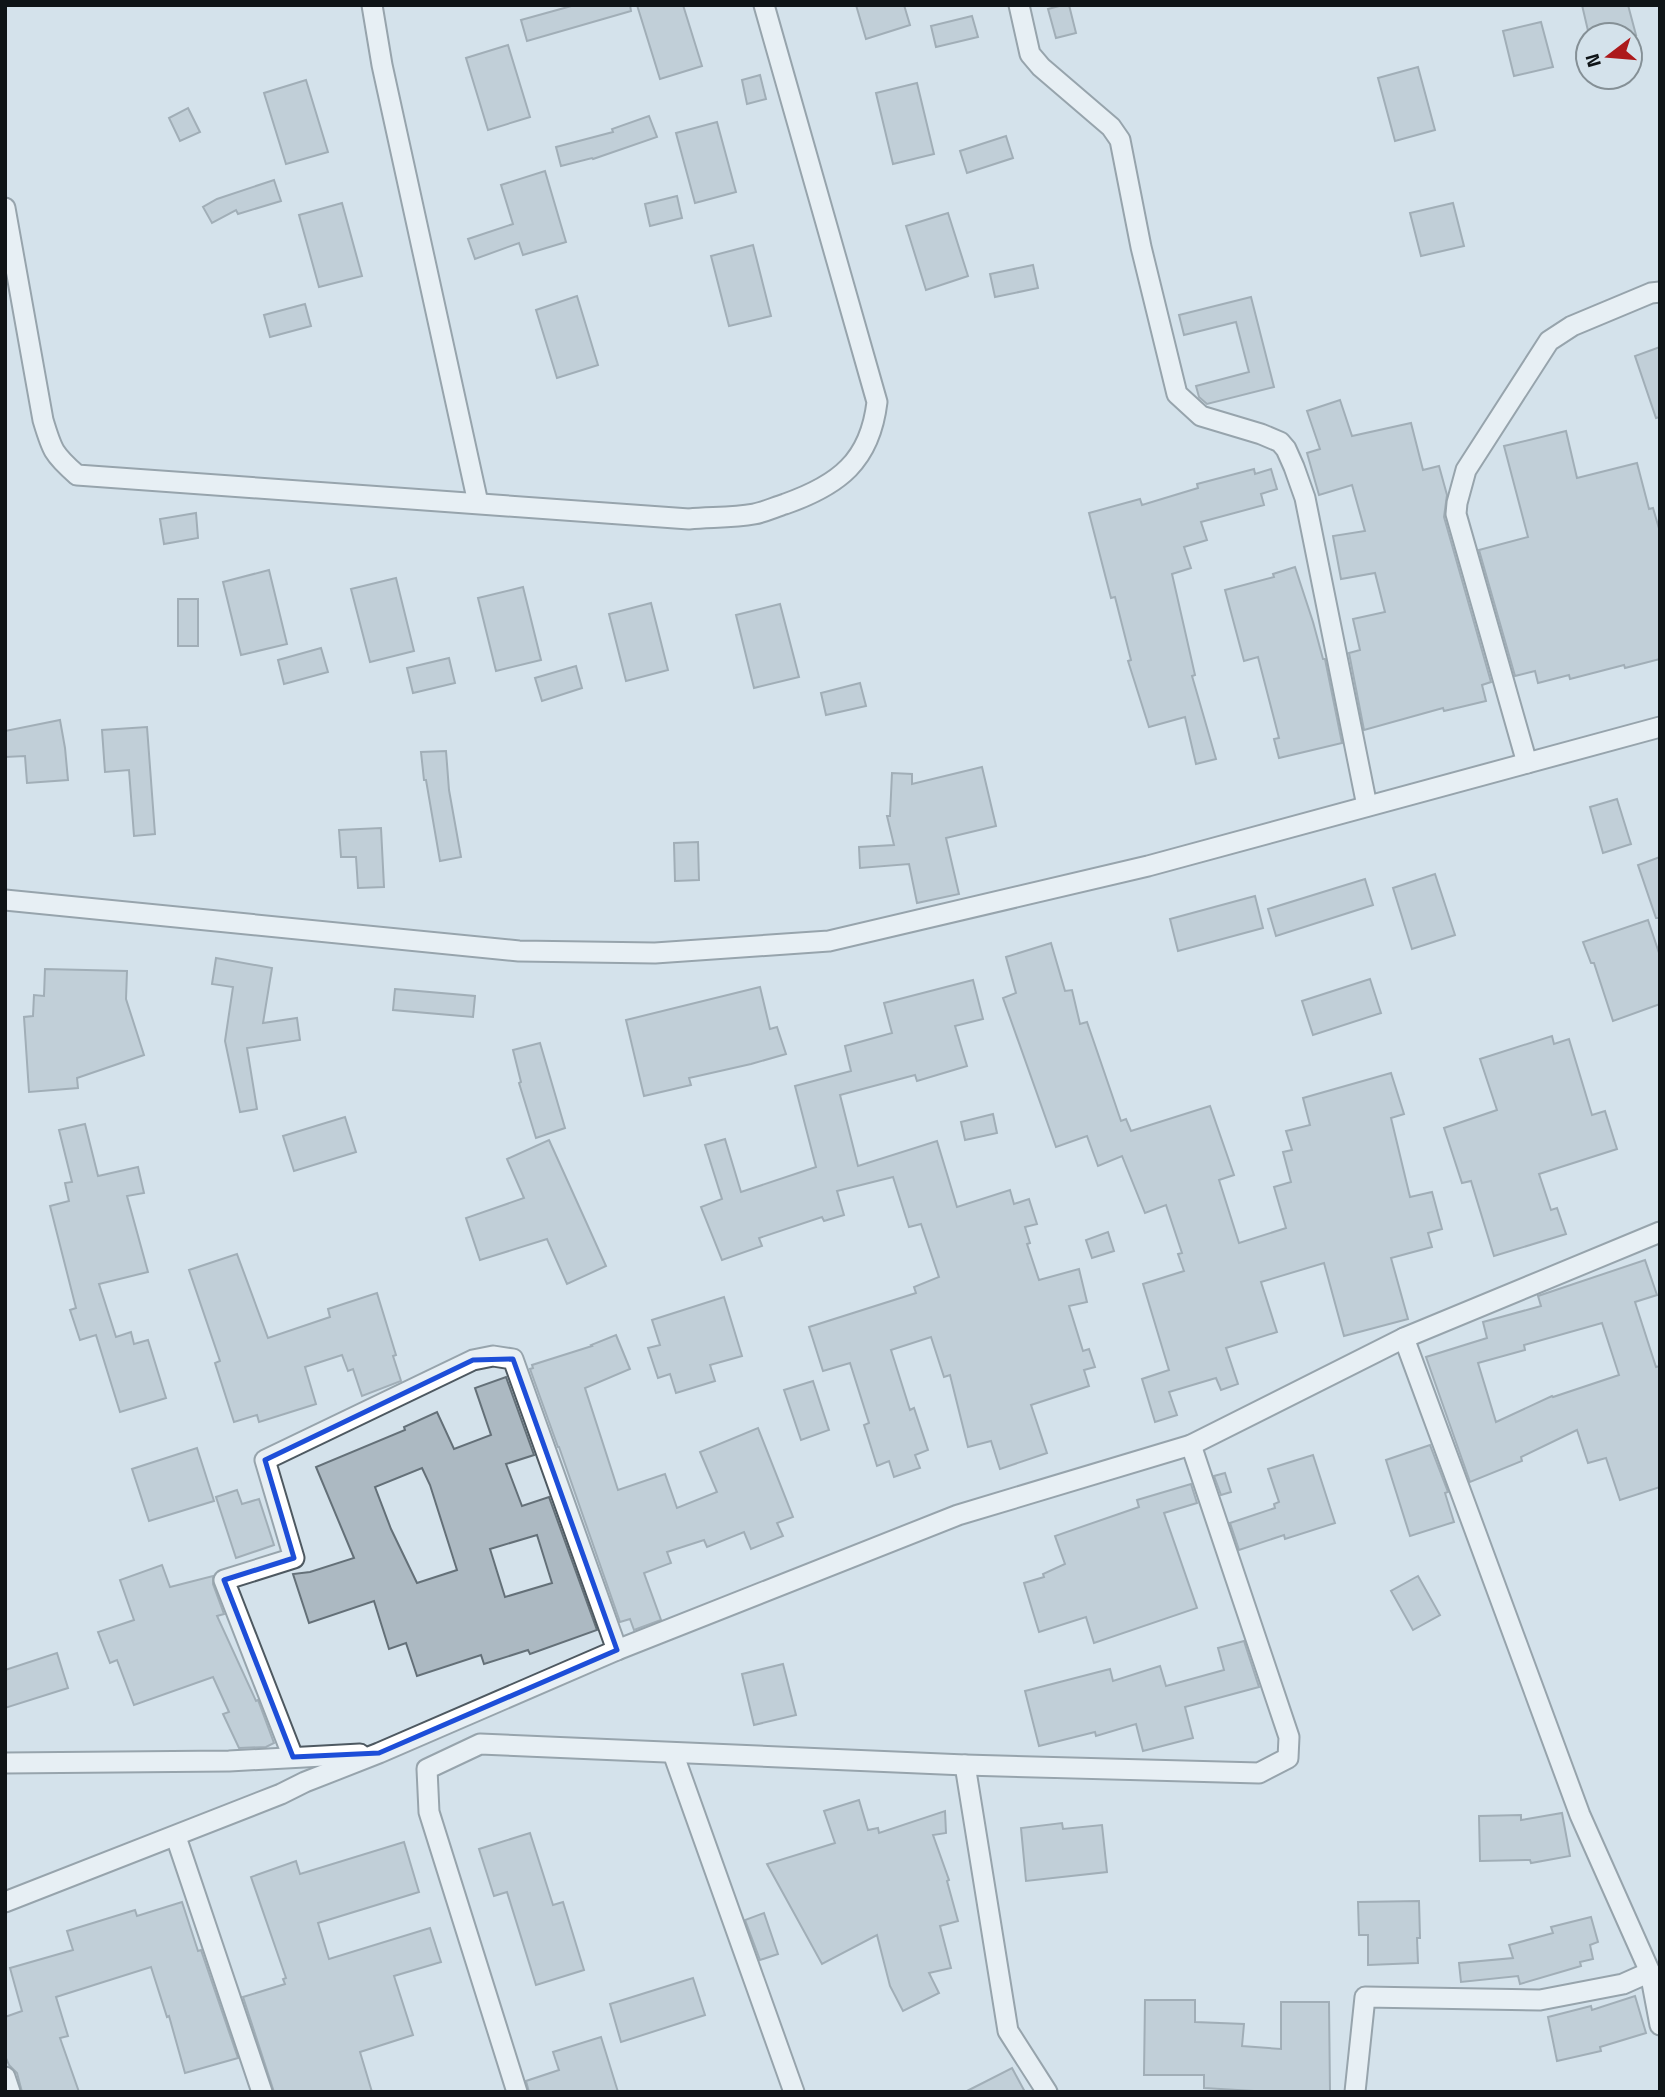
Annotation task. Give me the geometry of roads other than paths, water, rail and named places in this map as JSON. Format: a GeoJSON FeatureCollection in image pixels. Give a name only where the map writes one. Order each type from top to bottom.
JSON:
{"type":"FeatureCollection","features":[{"type":"Feature","properties":{"kind":"street"},"geometry":{"type":"LineString","coordinates":[[372,5],[382,65],[478,503]]}},
{"type":"Feature","properties":{"kind":"street"},"geometry":{"type":"LineString","coordinates":[[5,208],[43,420],[58,458],[77,475],[689,519],[755,514],[814,494],[846,472],[865,447],[874,424],[877,402],[764,5]]}},
{"type":"Feature","properties":{"kind":"street"},"geometry":{"type":"LineString","coordinates":[[1019,5],[1030,54],[1041,67],[1111,127],[1121,140],[1141,247],[1177,394],[1201,416],[1280,442],[1294,467],[1304,498],[1367,806]]}},
{"type":"Feature","properties":{"kind":"street"},"geometry":{"type":"LineString","coordinates":[[1527,763],[1457,514],[1457,502],[1466,470],[1549,341],[1572,326],[1651,293],[1660,292]]}},
{"type":"Feature","properties":{"kind":"street"},"geometry":{"type":"LineString","coordinates":[[5,900],[519,951],[655,953],[829,941],[1148,866],[1660,727]]}},
{"type":"Feature","properties":{"kind":"street"},"geometry":{"type":"LineString","coordinates":[[5,1902],[176,1837],[617,1650],[958,1515],[1191,1445],[1404,1338],[1660,1232]]}},
{"type":"Feature","properties":{"kind":"street"},"geometry":{"type":"LineString","coordinates":[[1404,1338],[1580,1815],[1650,1972],[1660,2025]]}},
{"type":"Feature","properties":{"kind":"street"},"geometry":{"type":"LineString","coordinates":[[293,1757],[224,1580],[294,1558],[265,1460],[473,1360],[493,1356],[513,1359],[617,1650]]}},
{"type":"Feature","properties":{"kind":"street"},"geometry":{"type":"LineString","coordinates":[[516,2092],[429,1812],[427,1769],[480,1744],[965,1765],[1259,1773],[1288,1758],[1289,1737],[1191,1445]]}},
{"type":"Feature","properties":{"kind":"street"},"geometry":{"type":"LineString","coordinates":[[5,1763],[229,1761],[379,1753]]}},
{"type":"Feature","properties":{"kind":"street"},"geometry":{"type":"LineString","coordinates":[[673,1753],[794,2092]]}},
{"type":"Feature","properties":{"kind":"street"},"geometry":{"type":"LineString","coordinates":[[965,1765],[1008,2031],[1047,2092]]}},
{"type":"Feature","properties":{"kind":"street"},"geometry":{"type":"LineString","coordinates":[[176,1837],[262,2092]]}},
{"type":"Feature","properties":{"kind":"street"},"geometry":{"type":"LineString","coordinates":[[1355,2092],[1365,1997],[1540,2000],[1623,1984],[1650,1972]]}},
{"type":"Feature","properties":{"kind":"street"},"geometry":{"type":"LineString","coordinates":[[5,2077],[10,2092]]}}]}
